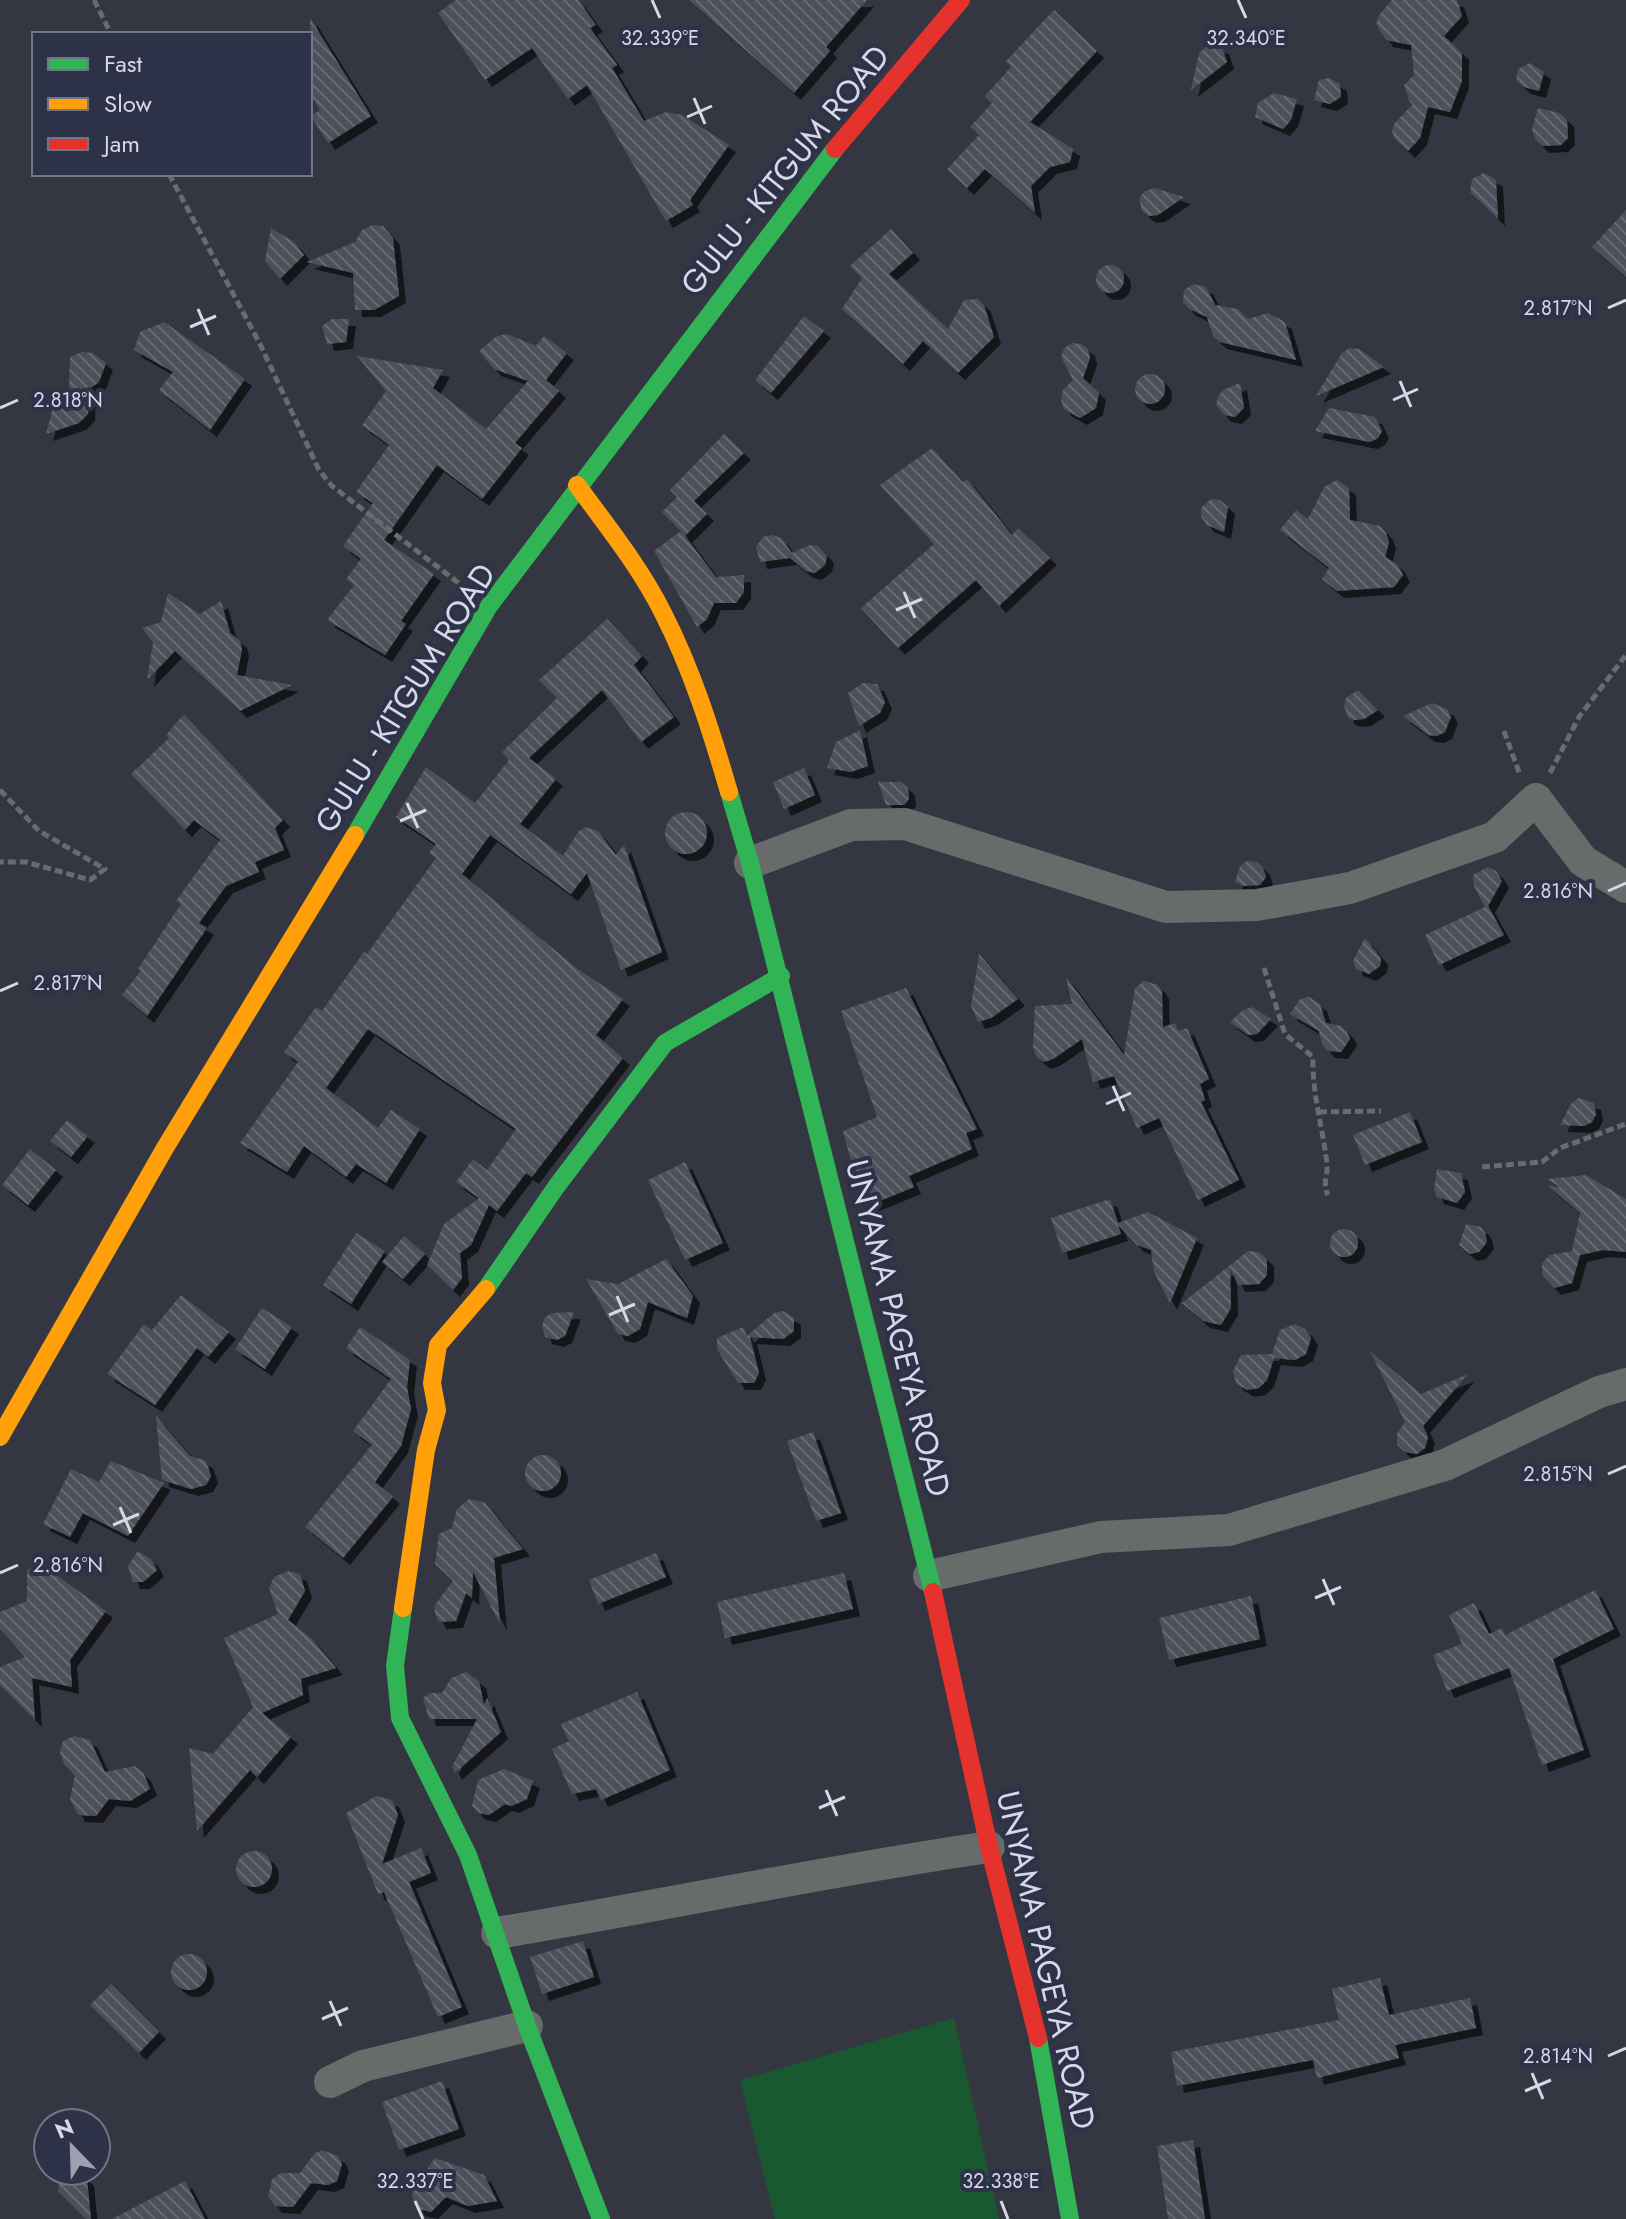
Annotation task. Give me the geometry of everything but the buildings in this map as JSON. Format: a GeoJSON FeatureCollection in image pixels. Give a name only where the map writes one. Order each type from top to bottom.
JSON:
{"type":"FeatureCollection","features":[{"type":"Feature","properties":{"kind":"street","name":"GULU - KITGUM ROAD"},"geometry":{"type":"LineString","coordinates":[[0,1437],[165,1148],[428,716],[489,606],[533,552],[577,485],[805,184],[961,0]]}},
{"type":"Feature","properties":{"kind":"street","name":"UNYAMA PAGEYA ROAD"},"geometry":{"type":"LineString","coordinates":[[577,485],[624,549],[662,611],[706,715],[750,863],[781,976],[929,1576],[989,1847],[1044,2059],[1070,2219]]}},
{"type":"Feature","properties":{"kind":"street"},"geometry":{"type":"LineString","coordinates":[[750,863],[851,825],[905,824],[1166,907],[1257,905],[1350,888],[1495,837],[1536,799],[1583,861],[1626,887]]}},
{"type":"Feature","properties":{"kind":"street"},"geometry":{"type":"LineString","coordinates":[[601,2219],[527,2026],[468,1855],[400,1718],[395,1666],[426,1450],[437,1410],[432,1383],[438,1345],[492,1282],[556,1187],[665,1043],[781,976]]}},
{"type":"Feature","properties":{"kind":"street"},"geometry":{"type":"LineString","coordinates":[[929,1576],[1101,1537],[1229,1530],[1445,1465],[1599,1392],[1626,1384]]}},
{"type":"Feature","properties":{"kind":"street"},"geometry":{"type":"LineString","coordinates":[[497,1933],[729,1894],[862,1866],[989,1847]]}},
{"type":"Feature","properties":{"kind":"street"},"geometry":{"type":"LineString","coordinates":[[330,2082],[363,2066],[527,2026]]}},
{"type":"Feature","properties":{"kind":"path"},"geometry":{"type":"LineString","coordinates":[[94,0],[110,32]]}},
{"type":"Feature","properties":{"kind":"path"},"geometry":{"type":"LineString","coordinates":[[170,176],[260,344],[319,470],[332,486],[489,606]]}},
{"type":"Feature","properties":{"kind":"path"},"geometry":{"type":"LineString","coordinates":[[1536,799],[1579,717],[1626,655]]}},
{"type":"Feature","properties":{"kind":"path"},"geometry":{"type":"LineString","coordinates":[[0,790],[39,831],[105,869],[90,880],[26,862],[0,862]]}},
{"type":"Feature","properties":{"kind":"path"},"geometry":{"type":"LineString","coordinates":[[1264,968],[1276,1018],[1285,1034],[1313,1057],[1313,1098],[1319,1112],[1327,1166],[1323,1184],[1328,1195]]}},
{"type":"Feature","properties":{"kind":"path"},"geometry":{"type":"LineString","coordinates":[[1319,1112],[1381,1111]]}},
{"type":"Feature","properties":{"kind":"path"},"geometry":{"type":"LineString","coordinates":[[1482,1167],[1542,1162],[1560,1148],[1604,1129],[1626,1124]]}},
{"type":"Feature","properties":{"kind":"green space"},"geometry":{"type":"Polygon","coordinates":[[[954,2018],[999,2219],[775,2219],[740,2080],[954,2018]]]}},
{"type":"Feature","properties":{"kind":"traffic: fast"},"geometry":{"type":"LineString","coordinates":[[355,835],[489,606],[835,149]]}},
{"type":"Feature","properties":{"kind":"traffic: fast"},"geometry":{"type":"LineString","coordinates":[[729,792],[750,863],[933,1592]]}},
{"type":"Feature","properties":{"kind":"traffic: fast"},"geometry":{"type":"LineString","coordinates":[[486,1289],[556,1187],[665,1043],[781,976]]}},
{"type":"Feature","properties":{"kind":"traffic: fast"},"geometry":{"type":"LineString","coordinates":[[403,1608],[395,1666],[400,1718],[468,1855],[527,2026],[601,2219]]}},
{"type":"Feature","properties":{"kind":"traffic: fast"},"geometry":{"type":"LineString","coordinates":[[1038,2038],[1070,2219]]}},
{"type":"Feature","properties":{"kind":"traffic: slow"},"geometry":{"type":"LineString","coordinates":[[577,485],[634,563],[663,613],[700,701],[729,792]]}},
{"type":"Feature","properties":{"kind":"traffic: slow"},"geometry":{"type":"LineString","coordinates":[[0,1437],[165,1148],[355,835]]}},
{"type":"Feature","properties":{"kind":"traffic: slow"},"geometry":{"type":"LineString","coordinates":[[403,1608],[426,1450],[437,1410],[432,1383],[438,1345],[486,1289]]}},
{"type":"Feature","properties":{"kind":"traffic: jam"},"geometry":{"type":"LineString","coordinates":[[835,149],[961,0]]}},
{"type":"Feature","properties":{"kind":"traffic: jam"},"geometry":{"type":"LineString","coordinates":[[933,1592],[989,1847],[1038,2038]]}}]}
